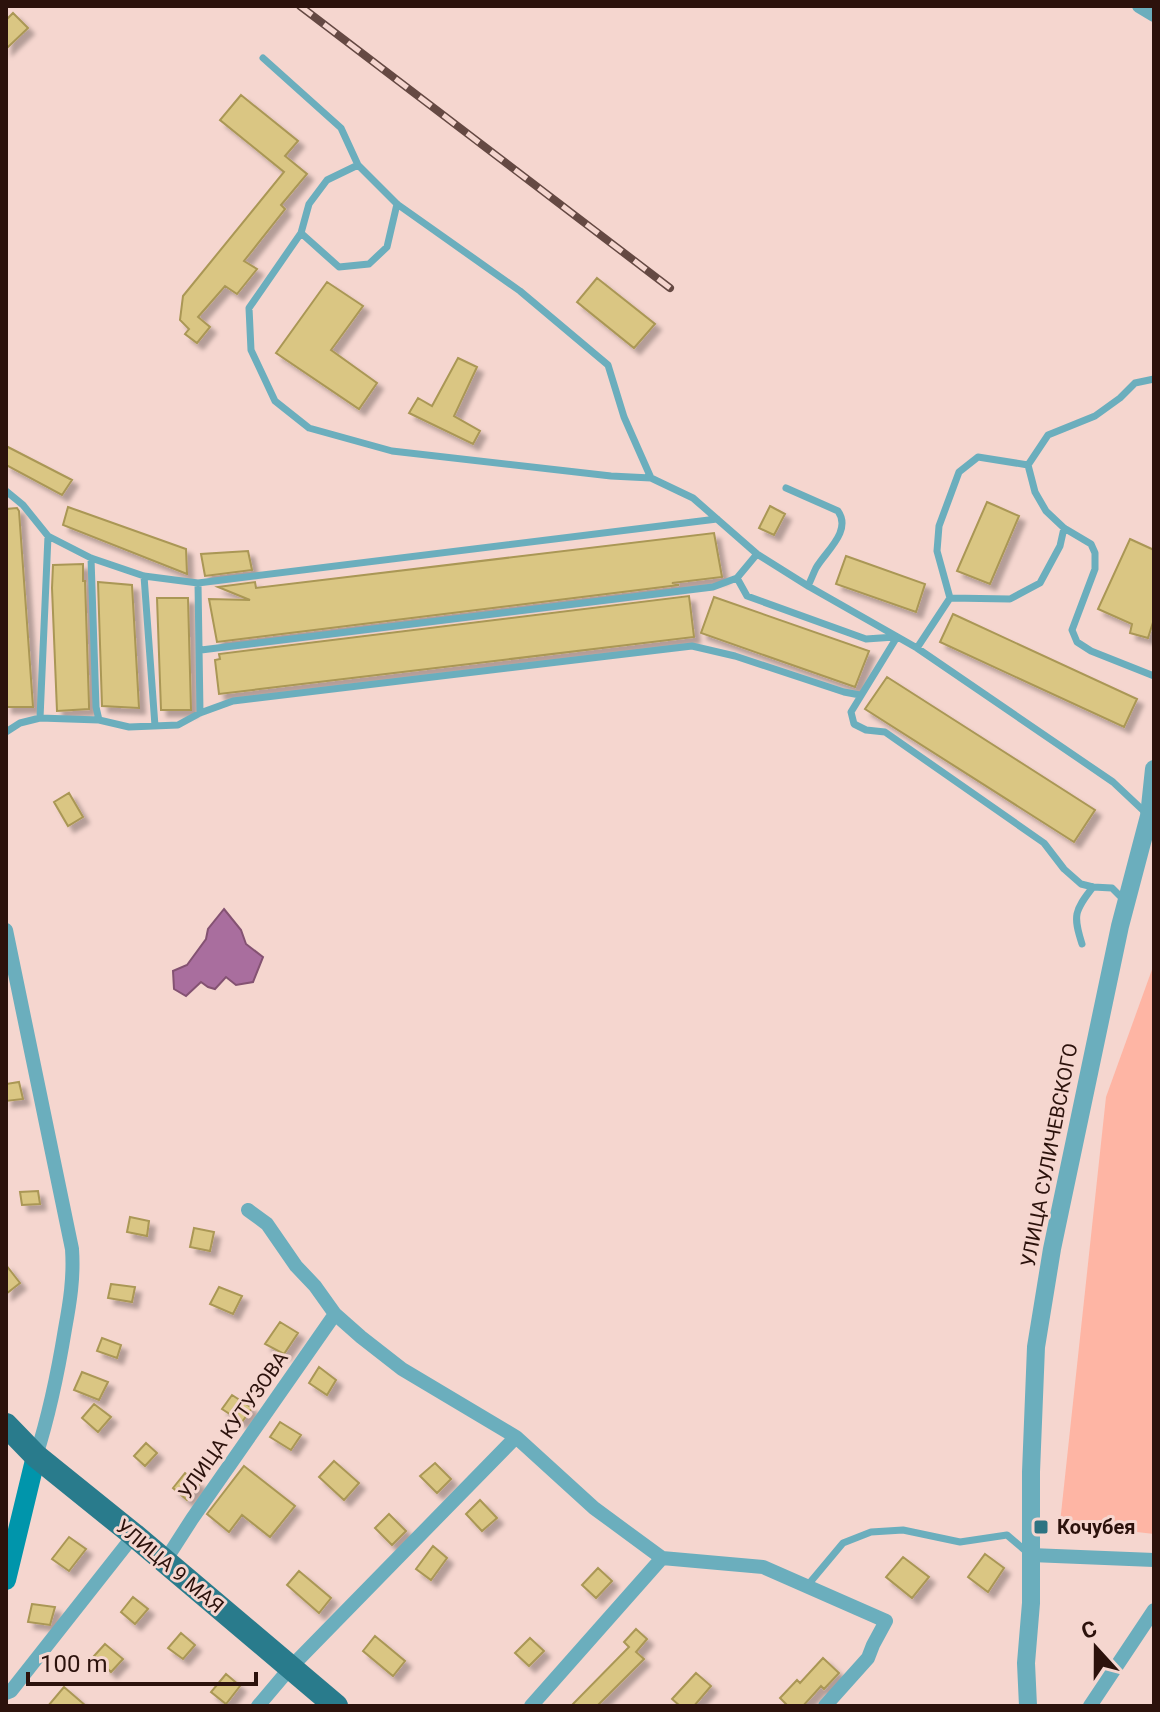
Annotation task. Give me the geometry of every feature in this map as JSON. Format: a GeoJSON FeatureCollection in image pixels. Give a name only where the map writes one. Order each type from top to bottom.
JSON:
{"type":"FeatureCollection","features":[{"type":"Feature","properties":{"kind":"main road","name":"УЛИЦА 9 МАЯ"},"geometry":{"type":"LineString","coordinates":[[6,1425],[36,1456],[336,1706]]}},
{"type":"Feature","properties":{"kind":"main road"},"geometry":{"type":"LineString","coordinates":[[6,1580],[36,1456]]}},
{"type":"Feature","properties":{"kind":"street"},"geometry":{"type":"LineString","coordinates":[[1139,6],[1154,15]]}},
{"type":"Feature","properties":{"kind":"street","name":"УЛИЦА СУЛИЧЕВСКОГО"},"geometry":{"type":"LineString","coordinates":[[1028,1706],[1026,1663],[1031,1603],[1036,1347],[1052,1249],[1103,1004],[1126,903],[1152,817],[1154,769]]}},
{"type":"Feature","properties":{"kind":"street"},"geometry":{"type":"LineString","coordinates":[[6,930],[72,1249],[74,1277],[47,1424],[36,1456]]}},
{"type":"Feature","properties":{"kind":"street"},"geometry":{"type":"LineString","coordinates":[[248,1210],[267,1224],[335,1314],[402,1369],[516,1437],[594,1508],[662,1558],[763,1567],[886,1621],[868,1658],[825,1706]]}},
{"type":"Feature","properties":{"kind":"street","name":"УЛИЦА КУТУЗОВА"},"geometry":{"type":"LineString","coordinates":[[165,1561],[335,1314]]}},
{"type":"Feature","properties":{"kind":"street"},"geometry":{"type":"LineString","coordinates":[[258,1706],[291,1667],[516,1437]]}},
{"type":"Feature","properties":{"kind":"street"},"geometry":{"type":"LineString","coordinates":[[6,1693],[11,1691],[134,1535]]}},
{"type":"Feature","properties":{"kind":"street"},"geometry":{"type":"LineString","coordinates":[[1031,1555],[1154,1560]]}},
{"type":"Feature","properties":{"kind":"street"},"geometry":{"type":"LineString","coordinates":[[531,1706],[662,1558]]}},
{"type":"Feature","properties":{"kind":"street"},"geometry":{"type":"LineString","coordinates":[[1090,1706],[1154,1610]]}},
{"type":"Feature","properties":{"kind":"lane"},"geometry":{"type":"LineString","coordinates":[[263,58],[341,128],[358,165],[397,204],[520,291],[608,365],[624,417],[651,478]]}},
{"type":"Feature","properties":{"kind":"lane"},"geometry":{"type":"LineString","coordinates":[[358,165],[327,180],[309,204],[301,233],[249,308],[251,350],[275,401],[309,428],[392,451],[651,478],[693,498],[757,554],[917,648],[1113,782],[1152,817]]}},
{"type":"Feature","properties":{"kind":"lane"},"geometry":{"type":"LineString","coordinates":[[301,233],[339,267],[369,264],[387,247],[397,204]]}},
{"type":"Feature","properties":{"kind":"lane"},"geometry":{"type":"LineString","coordinates":[[1154,379],[1135,383],[1095,416],[1048,435],[1028,465],[1035,492],[1046,511],[1064,528],[1091,544],[1095,553],[1095,569],[1072,630],[1077,642],[1091,651],[1154,676]]}},
{"type":"Feature","properties":{"kind":"lane"},"geometry":{"type":"LineString","coordinates":[[917,648],[950,598],[937,551],[939,526],[959,472],[978,457],[1028,465]]}},
{"type":"Feature","properties":{"kind":"lane"},"geometry":{"type":"LineString","coordinates":[[786,488],[838,511],[841,516],[840,534],[808,586]]}},
{"type":"Feature","properties":{"kind":"lane"},"geometry":{"type":"LineString","coordinates":[[6,491],[23,505],[48,536],[91,558],[144,576],[198,583],[717,519]]}},
{"type":"Feature","properties":{"kind":"lane"},"geometry":{"type":"LineString","coordinates":[[950,598],[1010,599],[1040,583],[1060,546],[1064,528]]}},
{"type":"Feature","properties":{"kind":"lane"},"geometry":{"type":"LineString","coordinates":[[40,718],[48,536]]}},
{"type":"Feature","properties":{"kind":"lane"},"geometry":{"type":"LineString","coordinates":[[201,650],[713,587],[737,578],[757,554]]}},
{"type":"Feature","properties":{"kind":"lane"},"geometry":{"type":"LineString","coordinates":[[91,558],[99,720]]}},
{"type":"Feature","properties":{"kind":"lane"},"geometry":{"type":"LineString","coordinates":[[144,576],[155,726]]}},
{"type":"Feature","properties":{"kind":"lane"},"geometry":{"type":"LineString","coordinates":[[737,578],[747,596],[866,639],[897,637]]}},
{"type":"Feature","properties":{"kind":"lane"},"geometry":{"type":"LineString","coordinates":[[198,583],[200,713]]}},
{"type":"Feature","properties":{"kind":"lane"},"geometry":{"type":"LineString","coordinates":[[897,637],[851,712],[854,724],[866,730],[885,732],[1044,843],[1064,869],[1081,884],[1112,888],[1126,903]]}},
{"type":"Feature","properties":{"kind":"lane"},"geometry":{"type":"LineString","coordinates":[[6,732],[20,723],[40,718],[99,720],[129,727],[178,725],[233,701],[692,646],[735,656],[860,695]]}},
{"type":"Feature","properties":{"kind":"lane"},"geometry":{"type":"LineString","coordinates":[[1082,944],[1075,922],[1080,903],[1093,887]]}},
{"type":"Feature","properties":{"kind":"lane"},"geometry":{"type":"LineString","coordinates":[[806,1587],[843,1543],[871,1532],[903,1530],[960,1542],[1007,1535],[1031,1555]]}},
{"type":"Feature","properties":{"kind":"shaded area"},"geometry":{"type":"Polygon","coordinates":[[[224,909],[241,930],[246,944],[263,957],[253,982],[236,985],[226,977],[215,989],[201,982],[186,996],[174,989],[173,971],[187,965],[224,909]]]}},
{"type":"Feature","properties":{"kind":"shaded area"},"geometry":{"type":"Polygon","coordinates":[[[1154,964],[1154,1534],[1060,1523],[1106,1097],[1154,964]]]}},
{"type":"Feature","properties":{"kind":"building"},"geometry":{"type":"Polygon","coordinates":[[[13,13],[28,28],[6,49],[6,20],[13,13]]]}},
{"type":"Feature","properties":{"kind":"building"},"geometry":{"type":"Polygon","coordinates":[[[241,95],[298,141],[285,156],[307,174],[281,205],[285,209],[244,261],[257,269],[237,294],[225,286],[198,317],[210,327],[197,343],[185,334],[189,329],[180,320],[183,296],[284,172],[220,120],[241,95]]]}},
{"type":"Feature","properties":{"kind":"building"},"geometry":{"type":"Polygon","coordinates":[[[597,278],[655,324],[634,348],[577,302],[597,278]]]}},
{"type":"Feature","properties":{"kind":"building"},"geometry":{"type":"Polygon","coordinates":[[[327,282],[363,306],[331,350],[377,383],[359,409],[276,353],[327,282]]]}},
{"type":"Feature","properties":{"kind":"building"},"geometry":{"type":"Polygon","coordinates":[[[458,358],[477,367],[454,416],[480,431],[473,444],[409,413],[418,398],[432,406],[458,358]]]}},
{"type":"Feature","properties":{"kind":"building"},"geometry":{"type":"Polygon","coordinates":[[[6,446],[72,480],[62,495],[6,465],[6,446]]]}},
{"type":"Feature","properties":{"kind":"building"},"geometry":{"type":"Polygon","coordinates":[[[987,502],[1019,516],[990,584],[957,571],[987,502]]]}},
{"type":"Feature","properties":{"kind":"building"},"geometry":{"type":"Polygon","coordinates":[[[770,506],[785,514],[774,535],[759,528],[770,506]]]}},
{"type":"Feature","properties":{"kind":"building"},"geometry":{"type":"Polygon","coordinates":[[[68,507],[186,549],[187,574],[63,525],[68,507]]]}},
{"type":"Feature","properties":{"kind":"building"},"geometry":{"type":"Polygon","coordinates":[[[17,508],[33,707],[6,707],[6,509],[17,508]]]}},
{"type":"Feature","properties":{"kind":"building"},"geometry":{"type":"Polygon","coordinates":[[[714,533],[722,577],[672,583],[679,585],[217,642],[209,599],[250,600],[218,587],[255,582],[256,588],[714,533]]]}},
{"type":"Feature","properties":{"kind":"building"},"geometry":{"type":"Polygon","coordinates":[[[1130,539],[1154,550],[1154,619],[1148,638],[1130,633],[1132,624],[1098,609],[1130,539]]]}},
{"type":"Feature","properties":{"kind":"building"},"geometry":{"type":"Polygon","coordinates":[[[248,551],[252,570],[205,576],[201,554],[248,551]]]}},
{"type":"Feature","properties":{"kind":"building"},"geometry":{"type":"Polygon","coordinates":[[[846,556],[925,584],[916,612],[836,584],[846,556]]]}},
{"type":"Feature","properties":{"kind":"building"},"geometry":{"type":"Polygon","coordinates":[[[83,564],[89,709],[57,711],[53,565],[83,564]]]}},
{"type":"Feature","properties":{"kind":"building"},"geometry":{"type":"Polygon","coordinates":[[[98,582],[132,585],[139,708],[102,706],[98,582]]]}},
{"type":"Feature","properties":{"kind":"building"},"geometry":{"type":"Polygon","coordinates":[[[689,596],[694,637],[219,694],[215,660],[220,659],[219,654],[689,596]]]}},
{"type":"Feature","properties":{"kind":"building"},"geometry":{"type":"Polygon","coordinates":[[[714,597],[869,651],[855,687],[701,633],[714,597]]]}},
{"type":"Feature","properties":{"kind":"building"},"geometry":{"type":"Polygon","coordinates":[[[157,598],[188,598],[191,710],[161,710],[157,598]]]}},
{"type":"Feature","properties":{"kind":"building"},"geometry":{"type":"Polygon","coordinates":[[[953,614],[1137,699],[1124,727],[940,642],[953,614]]]}},
{"type":"Feature","properties":{"kind":"building"},"geometry":{"type":"Polygon","coordinates":[[[887,677],[1095,810],[1074,842],[865,709],[887,677]]]}},
{"type":"Feature","properties":{"kind":"building"},"geometry":{"type":"Polygon","coordinates":[[[69,793],[83,817],[68,826],[54,802],[69,793]]]}},
{"type":"Feature","properties":{"kind":"building"},"geometry":{"type":"Polygon","coordinates":[[[19,1082],[23,1099],[6,1101],[6,1084],[19,1082]]]}},
{"type":"Feature","properties":{"kind":"building"},"geometry":{"type":"Polygon","coordinates":[[[38,1191],[40,1204],[22,1205],[20,1192],[38,1191]]]}},
{"type":"Feature","properties":{"kind":"building"},"geometry":{"type":"Polygon","coordinates":[[[130,1217],[149,1221],[147,1236],[127,1232],[130,1217]]]}},
{"type":"Feature","properties":{"kind":"building"},"geometry":{"type":"Polygon","coordinates":[[[194,1228],[214,1232],[210,1251],[190,1247],[194,1228]]]}},
{"type":"Feature","properties":{"kind":"building"},"geometry":{"type":"Polygon","coordinates":[[[6,1265],[20,1283],[6,1294],[6,1265]]]}},
{"type":"Feature","properties":{"kind":"building"},"geometry":{"type":"Polygon","coordinates":[[[111,1284],[135,1287],[132,1302],[108,1298],[111,1284]]]}},
{"type":"Feature","properties":{"kind":"building"},"geometry":{"type":"Polygon","coordinates":[[[219,1287],[242,1296],[233,1314],[210,1304],[219,1287]]]}},
{"type":"Feature","properties":{"kind":"building"},"geometry":{"type":"Polygon","coordinates":[[[280,1322],[298,1333],[284,1354],[265,1344],[280,1322]]]}},
{"type":"Feature","properties":{"kind":"building"},"geometry":{"type":"Polygon","coordinates":[[[102,1338],[121,1345],[117,1358],[97,1351],[102,1338]]]}},
{"type":"Feature","properties":{"kind":"building"},"geometry":{"type":"Polygon","coordinates":[[[319,1367],[336,1380],[327,1395],[309,1383],[319,1367]]]}},
{"type":"Feature","properties":{"kind":"building"},"geometry":{"type":"Polygon","coordinates":[[[82,1372],[108,1382],[99,1400],[74,1390],[82,1372]]]}},
{"type":"Feature","properties":{"kind":"building"},"geometry":{"type":"Polygon","coordinates":[[[232,1395],[252,1408],[242,1422],[222,1409],[232,1395]]]}},
{"type":"Feature","properties":{"kind":"building"},"geometry":{"type":"Polygon","coordinates":[[[94,1404],[111,1417],[98,1432],[82,1418],[94,1404]]]}},
{"type":"Feature","properties":{"kind":"building"},"geometry":{"type":"Polygon","coordinates":[[[280,1422],[301,1435],[291,1450],[270,1437],[280,1422]]]}},
{"type":"Feature","properties":{"kind":"building"},"geometry":{"type":"Polygon","coordinates":[[[146,1443],[157,1453],[145,1466],[134,1456],[146,1443]]]}},
{"type":"Feature","properties":{"kind":"building"},"geometry":{"type":"Polygon","coordinates":[[[334,1461],[359,1483],[344,1500],[319,1477],[334,1461]]]}},
{"type":"Feature","properties":{"kind":"building"},"geometry":{"type":"Polygon","coordinates":[[[435,1463],[451,1479],[437,1493],[420,1476],[435,1463]]]}},
{"type":"Feature","properties":{"kind":"building"},"geometry":{"type":"Polygon","coordinates":[[[244,1466],[295,1506],[270,1537],[242,1515],[229,1532],[207,1514],[244,1466]]]}},
{"type":"Feature","properties":{"kind":"building"},"geometry":{"type":"Polygon","coordinates":[[[185,1473],[200,1484],[187,1500],[173,1488],[185,1473]]]}},
{"type":"Feature","properties":{"kind":"building"},"geometry":{"type":"Polygon","coordinates":[[[480,1500],[497,1518],[482,1531],[466,1514],[480,1500]]]}},
{"type":"Feature","properties":{"kind":"building"},"geometry":{"type":"Polygon","coordinates":[[[389,1514],[406,1531],[392,1545],[375,1528],[389,1514]]]}},
{"type":"Feature","properties":{"kind":"building"},"geometry":{"type":"Polygon","coordinates":[[[69,1537],[86,1549],[69,1571],[52,1559],[69,1537]]]}},
{"type":"Feature","properties":{"kind":"building"},"geometry":{"type":"Polygon","coordinates":[[[433,1546],[447,1558],[431,1580],[416,1569],[433,1546]]]}},
{"type":"Feature","properties":{"kind":"building"},"geometry":{"type":"Polygon","coordinates":[[[985,1554],[1004,1568],[988,1592],[968,1577],[985,1554]]]}},
{"type":"Feature","properties":{"kind":"building"},"geometry":{"type":"Polygon","coordinates":[[[903,1557],[929,1577],[912,1598],[886,1577],[903,1557]]]}},
{"type":"Feature","properties":{"kind":"building"},"geometry":{"type":"Polygon","coordinates":[[[598,1568],[612,1581],[596,1598],[582,1585],[598,1568]]]}},
{"type":"Feature","properties":{"kind":"building"},"geometry":{"type":"Polygon","coordinates":[[[299,1571],[331,1598],[319,1613],[287,1585],[299,1571]]]}},
{"type":"Feature","properties":{"kind":"building"},"geometry":{"type":"Polygon","coordinates":[[[133,1597],[148,1609],[135,1624],[121,1612],[133,1597]]]}},
{"type":"Feature","properties":{"kind":"building"},"geometry":{"type":"Polygon","coordinates":[[[32,1604],[55,1607],[50,1625],[28,1622],[32,1604]]]}},
{"type":"Feature","properties":{"kind":"building"},"geometry":{"type":"Polygon","coordinates":[[[636,1629],[647,1639],[636,1652],[644,1659],[597,1706],[571,1706],[629,1647],[624,1642],[636,1629]]]}},
{"type":"Feature","properties":{"kind":"building"},"geometry":{"type":"Polygon","coordinates":[[[181,1633],[195,1645],[183,1659],[168,1648],[181,1633]]]}},
{"type":"Feature","properties":{"kind":"building"},"geometry":{"type":"Polygon","coordinates":[[[375,1636],[405,1661],[393,1676],[363,1651],[375,1636]]]}},
{"type":"Feature","properties":{"kind":"building"},"geometry":{"type":"Polygon","coordinates":[[[530,1638],[544,1651],[529,1666],[515,1653],[530,1638]]]}},
{"type":"Feature","properties":{"kind":"building"},"geometry":{"type":"Polygon","coordinates":[[[105,1644],[123,1659],[111,1672],[94,1656],[105,1644]]]}},
{"type":"Feature","properties":{"kind":"building"},"geometry":{"type":"Polygon","coordinates":[[[823,1658],[839,1673],[824,1689],[821,1686],[803,1706],[788,1706],[780,1698],[797,1680],[800,1683],[823,1658]]]}},
{"type":"Feature","properties":{"kind":"building"},"geometry":{"type":"Polygon","coordinates":[[[696,1673],[711,1686],[694,1706],[680,1706],[672,1699],[696,1673]]]}},
{"type":"Feature","properties":{"kind":"building"},"geometry":{"type":"Polygon","coordinates":[[[226,1674],[240,1686],[226,1704],[211,1692],[226,1674]]]}},
{"type":"Feature","properties":{"kind":"building"},"geometry":{"type":"Polygon","coordinates":[[[64,1687],[86,1706],[48,1706],[64,1687]]]}},
{"type":"Feature","properties":{"kind":"railway"},"geometry":{"type":"LineString","coordinates":[[300,6],[670,288]]}},
{"type":"Feature","properties":{"kind":"place","name":"Кочубея"},"geometry":{"type":"Point","coordinates":[1041,1527]}}]}
